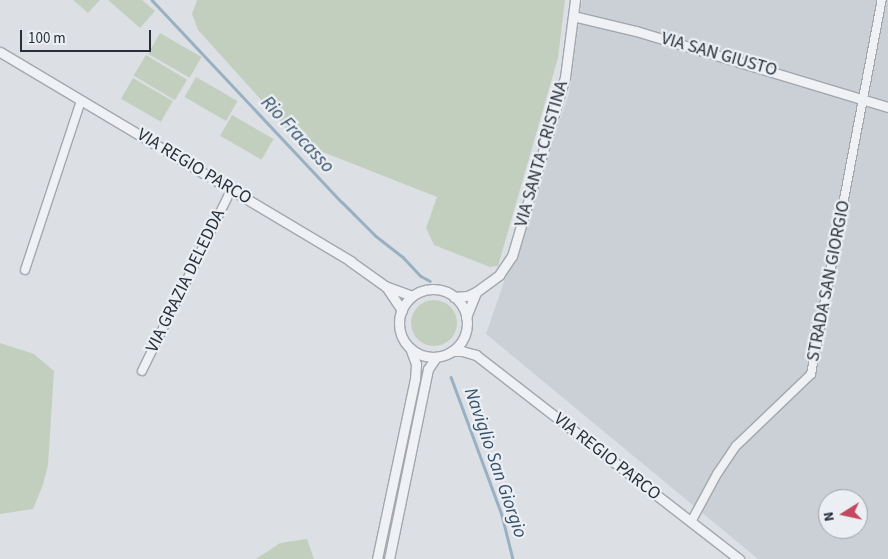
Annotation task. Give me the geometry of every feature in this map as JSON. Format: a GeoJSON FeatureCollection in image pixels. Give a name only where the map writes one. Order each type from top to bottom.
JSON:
{"type":"FeatureCollection","features":[{"type":"Feature","properties":{"kind":"street","name":"VIA SANTA CRISTINA"},"geometry":{"type":"LineString","coordinates":[[454,297],[467,296],[476,292],[499,274],[512,256],[565,77],[575,0]]}},
{"type":"Feature","properties":{"kind":"street","name":"STRADA SAN GIORGIO"},"geometry":{"type":"LineString","coordinates":[[691,522],[717,474],[736,446],[811,374],[882,0]]}},
{"type":"Feature","properties":{"kind":"street","name":"VIA SAN GIUSTO"},"geometry":{"type":"LineString","coordinates":[[573,16],[629,29],[888,107]]}},
{"type":"Feature","properties":{"kind":"street","name":"VIA REGIO PARCO"},"geometry":{"type":"LineString","coordinates":[[0,52],[350,260],[385,286],[412,296]]}},
{"type":"Feature","properties":{"kind":"street"},"geometry":{"type":"LineString","coordinates":[[25,270],[82,101]]}},
{"type":"Feature","properties":{"kind":"street","name":"VIA GRAZIA DELEDDA"},"geometry":{"type":"LineString","coordinates":[[142,372],[231,190]]}},
{"type":"Feature","properties":{"kind":"street","name":"VIA REGIO PARCO"},"geometry":{"type":"LineString","coordinates":[[385,286],[402,310]]}},
{"type":"Feature","properties":{"kind":"street"},"geometry":{"type":"LineString","coordinates":[[377,559],[415,379],[416,364],[412,350],[400,332],[402,310],[412,296],[422,291],[433,289],[454,297],[462,306],[466,318]]}},
{"type":"Feature","properties":{"kind":"street"},"geometry":{"type":"LineString","coordinates":[[412,350],[421,355],[436,357],[452,351],[465,334],[466,318],[476,292]]}},
{"type":"Feature","properties":{"kind":"street","name":"VIA REGIO PARCO"},"geometry":{"type":"LineString","coordinates":[[465,334],[476,355]]}},
{"type":"Feature","properties":{"kind":"street","name":"VIA REGIO PARCO"},"geometry":{"type":"LineString","coordinates":[[452,351],[462,351],[476,355],[739,559]]}},
{"type":"Feature","properties":{"kind":"street"},"geometry":{"type":"LineString","coordinates":[[389,559],[428,370],[436,357]]}},
{"type":"Feature","properties":{"kind":"shaded area"},"geometry":{"type":"Polygon","coordinates":[[[582,0],[888,0],[888,559],[758,559],[486,334],[569,93],[582,0]]]}},
{"type":"Feature","properties":{"kind":"green space"},"geometry":{"type":"Polygon","coordinates":[[[73,0],[100,0],[88,13],[73,0]]]}},
{"type":"Feature","properties":{"kind":"green space"},"geometry":{"type":"Polygon","coordinates":[[[108,0],[142,0],[155,11],[140,28],[108,0]]]}},
{"type":"Feature","properties":{"kind":"green space"},"geometry":{"type":"Polygon","coordinates":[[[197,0],[565,0],[558,58],[498,266],[490,267],[434,245],[426,228],[437,197],[300,143],[198,30],[192,14],[197,0]]]}},
{"type":"Feature","properties":{"kind":"green space"},"geometry":{"type":"Polygon","coordinates":[[[160,33],[202,57],[190,78],[148,54],[160,33]]]}},
{"type":"Feature","properties":{"kind":"green space"},"geometry":{"type":"Polygon","coordinates":[[[146,55],[187,80],[175,100],[134,76],[146,55]]]}},
{"type":"Feature","properties":{"kind":"green space"},"geometry":{"type":"Polygon","coordinates":[[[196,77],[238,101],[226,121],[184,97],[196,77]]]}},
{"type":"Feature","properties":{"kind":"green space"},"geometry":{"type":"Polygon","coordinates":[[[133,78],[173,101],[161,122],[121,99],[133,78]]]}},
{"type":"Feature","properties":{"kind":"green space"},"geometry":{"type":"Polygon","coordinates":[[[232,115],[274,139],[262,160],[220,136],[232,115]]]}},
{"type":"Feature","properties":{"kind":"green space"},"geometry":{"type":"Polygon","coordinates":[[[429,300],[439,300],[453,310],[457,323],[453,336],[447,342],[439,346],[429,346],[415,336],[411,328],[411,318],[421,304],[429,300]]]}},
{"type":"Feature","properties":{"kind":"green space"},"geometry":{"type":"Polygon","coordinates":[[[0,343],[34,354],[54,371],[48,465],[43,485],[33,509],[0,514],[0,343]]]}},
{"type":"Feature","properties":{"kind":"green space"},"geometry":{"type":"Polygon","coordinates":[[[307,539],[314,559],[256,559],[280,543],[307,539]]]}},
{"type":"Feature","properties":{"kind":"waterway","name":"Rio Fracasso"},"geometry":{"type":"LineString","coordinates":[[152,0],[342,202],[376,236],[403,257],[421,276],[430,281]]}},
{"type":"Feature","properties":{"kind":"waterway","name":"Naviglio San Giorgio"},"geometry":{"type":"LineString","coordinates":[[451,377],[502,515],[513,559]]}}]}
